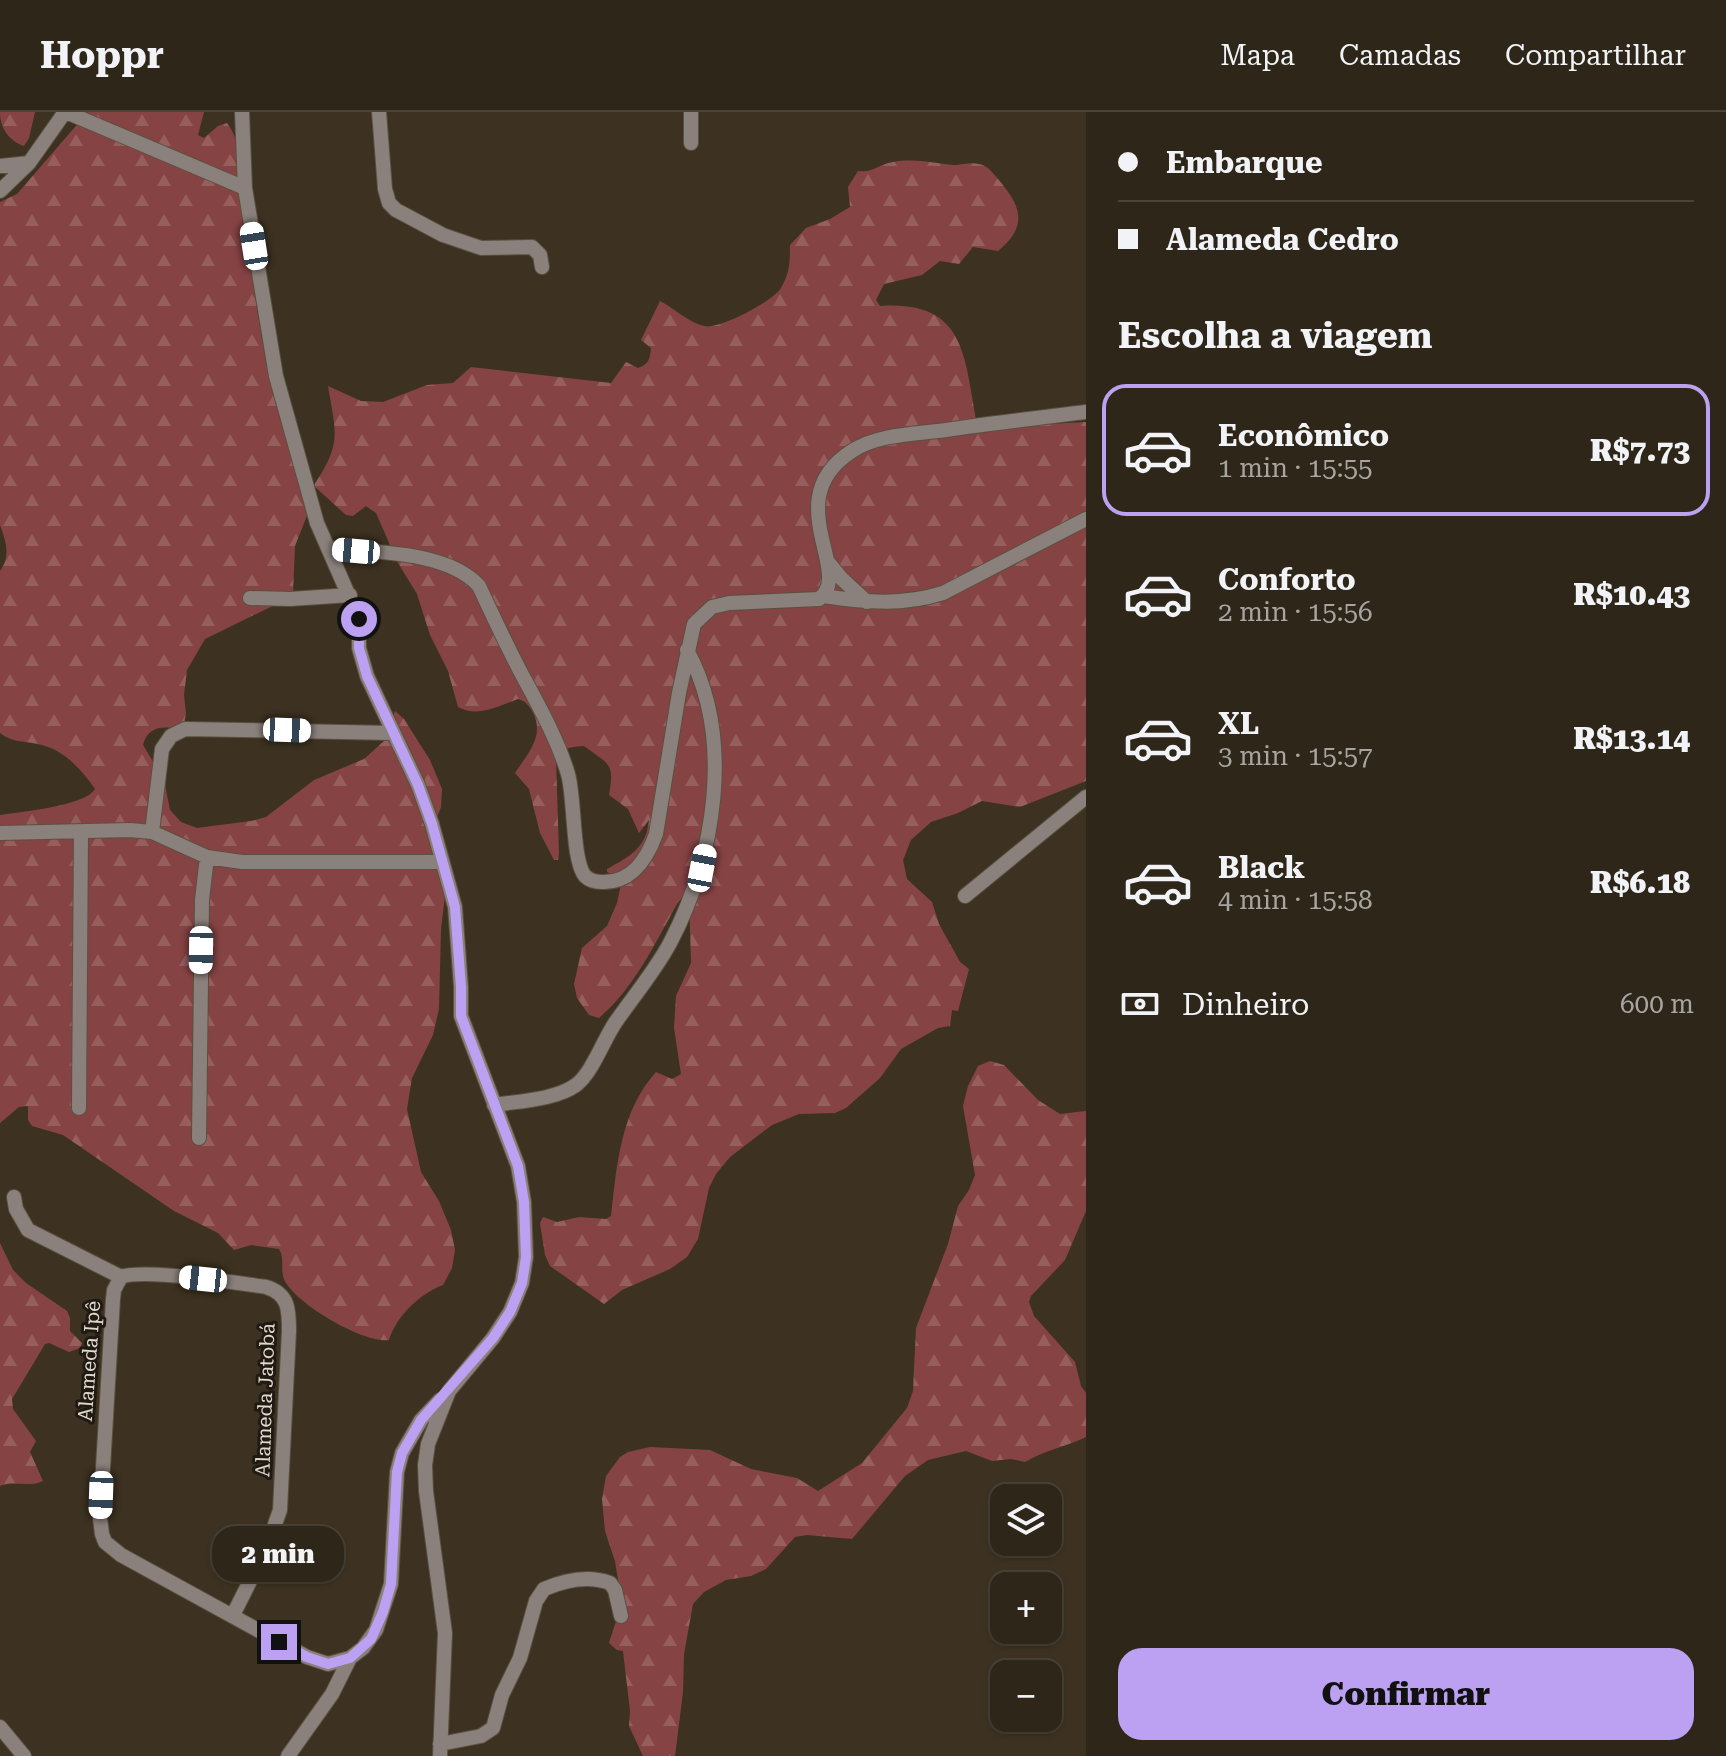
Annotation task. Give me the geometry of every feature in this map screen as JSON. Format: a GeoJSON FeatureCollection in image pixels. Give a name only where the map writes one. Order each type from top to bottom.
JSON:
{"type":"FeatureCollection","features":[{"type":"Feature","properties":{"kind":"street"},"geometry":{"type":"LineString","coordinates":[[0,191],[29,163],[66,112],[245,188]]}},
{"type":"Feature","properties":{"kind":"street"},"geometry":{"type":"LineString","coordinates":[[233,1615],[307,1657],[328,1664],[350,1658],[363,1648],[376,1630],[391,1584],[397,1472],[402,1453],[421,1420],[493,1338],[510,1312],[522,1283],[526,1257],[524,1202],[518,1166],[461,1016],[455,907],[432,824],[418,785],[367,676],[359,648],[359,619],[317,523],[276,376],[245,188],[242,112]]}},
{"type":"Feature","properties":{"kind":"street"},"geometry":{"type":"LineString","coordinates":[[379,112],[385,189],[389,203],[396,210],[443,235],[481,248],[532,247],[540,255],[542,267]]}},
{"type":"Feature","properties":{"kind":"street"},"geometry":{"type":"LineString","coordinates":[[691,112],[691,143]]}},
{"type":"Feature","properties":{"kind":"street"},"geometry":{"type":"LineString","coordinates":[[0,166],[29,163]]}},
{"type":"Feature","properties":{"kind":"street"},"geometry":{"type":"LineString","coordinates":[[823,596],[829,582],[828,562],[817,523],[817,501],[833,467],[851,451],[905,435],[1086,412]]}},
{"type":"Feature","properties":{"kind":"street"},"geometry":{"type":"LineString","coordinates":[[328,548],[385,553],[443,563],[468,574],[479,586],[559,751],[572,795],[582,872],[593,882],[605,883],[628,876],[649,853],[656,834],[687,650],[694,624],[712,607],[823,596],[867,602],[918,601],[943,593],[1086,519]]}},
{"type":"Feature","properties":{"kind":"street"},"geometry":{"type":"LineString","coordinates":[[828,562],[867,602]]}},
{"type":"Feature","properties":{"kind":"street"},"geometry":{"type":"LineString","coordinates":[[250,598],[350,595]]}},
{"type":"Feature","properties":{"kind":"street"},"geometry":{"type":"LineString","coordinates":[[494,1105],[551,1095],[579,1083],[587,1074],[607,1034],[668,946],[681,921],[702,868],[711,823],[714,763],[713,724],[707,696],[687,650]]}},
{"type":"Feature","properties":{"kind":"street"},"geometry":{"type":"LineString","coordinates":[[152,832],[162,749],[171,736],[185,729],[392,733]]}},
{"type":"Feature","properties":{"kind":"street"},"geometry":{"type":"LineString","coordinates":[[965,896],[1086,797]]}},
{"type":"Feature","properties":{"kind":"street"},"geometry":{"type":"LineString","coordinates":[[79,1108],[81,832]]}},
{"type":"Feature","properties":{"kind":"street"},"geometry":{"type":"LineString","coordinates":[[0,833],[152,832],[207,857],[242,862],[441,862]]}},
{"type":"Feature","properties":{"kind":"street"},"geometry":{"type":"LineString","coordinates":[[199,1138],[202,900],[207,857]]}},
{"type":"Feature","properties":{"kind":"street","name":"Alameda Ipê"},"geometry":{"type":"LineString","coordinates":[[14,1197],[16,1209],[28,1230],[121,1277],[113,1299],[103,1449],[100,1518],[105,1542],[121,1555],[233,1615]]}},
{"type":"Feature","properties":{"kind":"street","name":"Alameda Jatobá"},"geometry":{"type":"LineString","coordinates":[[121,1277],[133,1273],[154,1274],[266,1287],[281,1294],[287,1303],[289,1331],[280,1510],[267,1547],[233,1615]]}},
{"type":"Feature","properties":{"kind":"street"},"geometry":{"type":"LineString","coordinates":[[449,1391],[437,1415],[425,1465],[445,1633],[440,1750],[481,1736],[493,1728],[502,1695],[520,1658],[536,1601],[544,1589],[592,1578],[610,1583],[615,1590],[621,1616]]}},
{"type":"Feature","properties":{"kind":"street"},"geometry":{"type":"LineString","coordinates":[[288,1756],[332,1694],[350,1658]]}},
{"type":"Feature","properties":{"kind":"street"},"geometry":{"type":"LineString","coordinates":[[0,1727],[24,1756]]}},
{"type":"Feature","properties":{"kind":"green space"},"geometry":{"type":"Polygon","coordinates":[[[0,112],[35,112],[24,146],[6,133],[0,112]]]}},
{"type":"Feature","properties":{"kind":"green space"},"geometry":{"type":"Polygon","coordinates":[[[88,112],[204,112],[198,135],[204,138],[218,126],[227,123],[233,132],[242,167],[258,318],[275,401],[299,467],[314,485],[333,448],[334,427],[328,386],[361,401],[383,402],[427,385],[453,383],[471,367],[611,383],[626,362],[638,368],[648,361],[651,348],[641,340],[660,301],[693,322],[712,326],[746,313],[776,294],[788,272],[790,245],[806,228],[850,207],[848,187],[858,171],[869,171],[901,161],[979,164],[994,174],[1016,207],[1018,225],[1008,242],[998,251],[973,247],[959,264],[940,261],[922,275],[884,284],[876,300],[880,306],[909,307],[930,313],[945,323],[964,356],[977,424],[991,427],[1086,422],[1086,781],[1020,807],[982,801],[931,822],[911,840],[903,860],[907,879],[932,902],[939,924],[960,962],[969,969],[958,1011],[952,1010],[950,1026],[938,1028],[901,1049],[880,1078],[846,1108],[835,1113],[799,1114],[772,1125],[730,1157],[709,1188],[698,1239],[687,1257],[670,1269],[622,1290],[604,1304],[550,1266],[540,1223],[543,1217],[557,1222],[579,1217],[606,1219],[611,1216],[622,1140],[635,1104],[656,1072],[672,1079],[681,1074],[674,1028],[676,996],[691,963],[689,894],[685,894],[677,904],[643,965],[623,993],[599,1018],[589,1015],[577,998],[574,984],[582,948],[607,926],[617,903],[622,880],[607,872],[607,869],[640,845],[649,820],[639,833],[628,809],[609,795],[611,776],[608,765],[584,746],[568,748],[556,759],[559,853],[558,860],[554,860],[540,833],[529,789],[515,773],[536,736],[536,720],[531,709],[518,699],[481,711],[458,707],[448,671],[430,635],[417,594],[398,563],[376,513],[366,506],[353,516],[346,515],[314,486],[312,503],[295,546],[293,593],[287,599],[205,639],[187,670],[184,725],[179,729],[152,731],[143,745],[164,780],[170,810],[181,822],[197,828],[266,817],[314,780],[364,759],[384,741],[395,711],[404,719],[430,760],[442,789],[441,807],[434,825],[446,888],[441,929],[439,1009],[433,1035],[412,1078],[407,1109],[421,1172],[439,1201],[451,1230],[455,1250],[452,1268],[443,1285],[417,1300],[403,1315],[389,1340],[363,1336],[315,1310],[290,1289],[284,1279],[279,1249],[251,1245],[234,1250],[218,1233],[174,1211],[63,1135],[32,1126],[28,1120],[28,1106],[19,1107],[0,1123],[0,815],[66,804],[89,795],[95,789],[79,768],[58,752],[42,745],[10,739],[0,733],[0,571],[6,543],[0,525],[0,202],[17,194],[88,112]]]}},
{"type":"Feature","properties":{"kind":"green space"},"geometry":{"type":"Polygon","coordinates":[[[990,1061],[1004,1065],[1038,1100],[1060,1114],[1086,1111],[1086,1211],[1065,1260],[1029,1302],[1034,1316],[1075,1362],[1086,1393],[1086,1437],[1025,1462],[1011,1459],[992,1461],[966,1451],[928,1460],[905,1476],[852,1539],[807,1535],[795,1537],[766,1569],[751,1576],[726,1580],[704,1592],[693,1604],[684,1654],[675,1756],[643,1756],[629,1726],[623,1651],[609,1643],[618,1615],[619,1586],[605,1531],[602,1499],[606,1476],[620,1457],[650,1447],[710,1450],[751,1469],[797,1478],[818,1491],[862,1463],[907,1408],[913,1391],[916,1328],[948,1244],[958,1206],[975,1175],[963,1106],[978,1066],[990,1061]]]}},
{"type":"Feature","properties":{"kind":"green space"},"geometry":{"type":"Polygon","coordinates":[[[0,1243],[13,1270],[26,1283],[67,1311],[70,1331],[82,1343],[80,1348],[69,1352],[45,1344],[12,1399],[13,1409],[36,1441],[30,1452],[43,1481],[32,1484],[0,1486],[0,1243]]]}},
{"type":"Feature","properties":{"kind":"route"},"geometry":{"type":"LineString","coordinates":[[279,1642],[328,1664],[350,1658],[371,1639],[391,1584],[397,1472],[402,1453],[421,1420],[493,1338],[510,1312],[522,1283],[526,1257],[524,1202],[518,1166],[461,1016],[455,907],[418,785],[367,676],[359,648],[359,619]]}}]}
